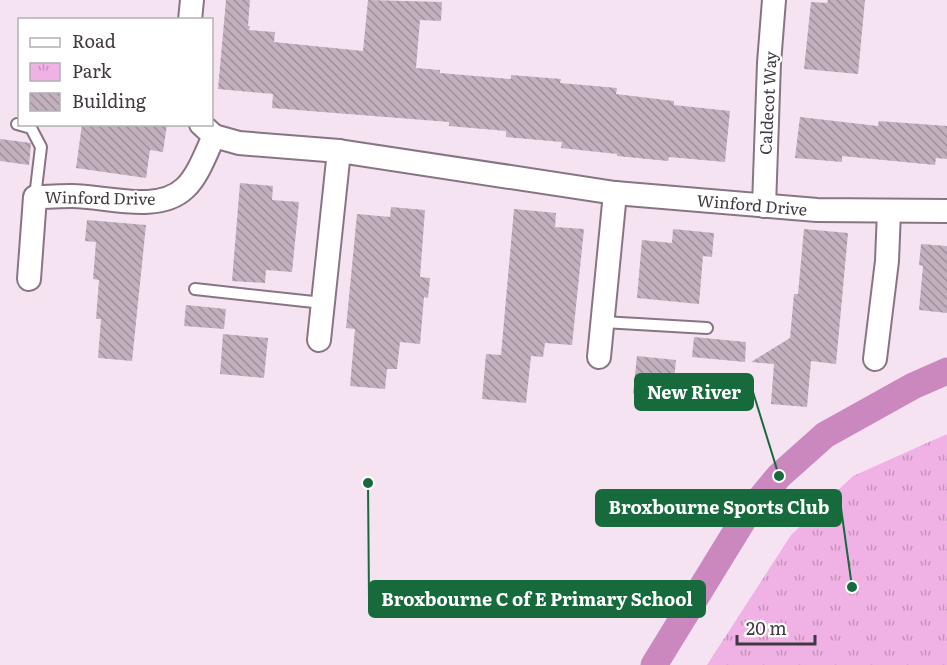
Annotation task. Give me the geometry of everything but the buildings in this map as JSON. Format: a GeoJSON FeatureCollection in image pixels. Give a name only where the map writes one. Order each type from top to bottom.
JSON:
{"type":"FeatureCollection","features":[{"type":"Feature","properties":{"kind":"street"},"geometry":{"type":"LineString","coordinates":[[190,18],[192,0]]}},
{"type":"Feature","properties":{"kind":"street","name":"Caldecot Way"},"geometry":{"type":"LineString","coordinates":[[764,206],[769,63],[774,0]]}},
{"type":"Feature","properties":{"kind":"street","name":"Winford Drive"},"geometry":{"type":"LineString","coordinates":[[29,279],[35,197],[72,196],[146,202],[166,199],[184,190],[191,180],[208,130],[239,143],[339,151],[615,193],[817,210],[947,211]]}},
{"type":"Feature","properties":{"kind":"street"},"geometry":{"type":"LineString","coordinates":[[319,340],[339,151]]}},
{"type":"Feature","properties":{"kind":"street"},"geometry":{"type":"LineString","coordinates":[[599,357],[615,193]]}},
{"type":"Feature","properties":{"kind":"street"},"geometry":{"type":"LineString","coordinates":[[875,359],[887,261],[889,211]]}},
{"type":"Feature","properties":{"kind":"lane"},"geometry":{"type":"LineString","coordinates":[[24,126],[31,128],[41,147],[35,197]]}},
{"type":"Feature","properties":{"kind":"lane"},"geometry":{"type":"LineString","coordinates":[[195,289],[322,303]]}},
{"type":"Feature","properties":{"kind":"lane"},"geometry":{"type":"LineString","coordinates":[[603,322],[707,328]]}},
{"type":"Feature","properties":{"kind":"green space"},"geometry":{"type":"Polygon","coordinates":[[[947,434],[947,665],[707,665],[791,535],[853,476],[947,434]]]}},
{"type":"Feature","properties":{"kind":"waterway"},"geometry":{"type":"LineString","coordinates":[[654,665],[745,517],[779,476],[825,435],[913,386],[947,371]]}},
{"type":"Feature","properties":{"kind":"place","name":"New River"},"geometry":{"type":"Point","coordinates":[779,476]}},
{"type":"Feature","properties":{"kind":"place","name":"Broxbourne C of E Primary School"},"geometry":{"type":"Point","coordinates":[368,483]}},
{"type":"Feature","properties":{"kind":"place","name":"Broxbourne Sports Club"},"geometry":{"type":"Point","coordinates":[852,587]}}]}
